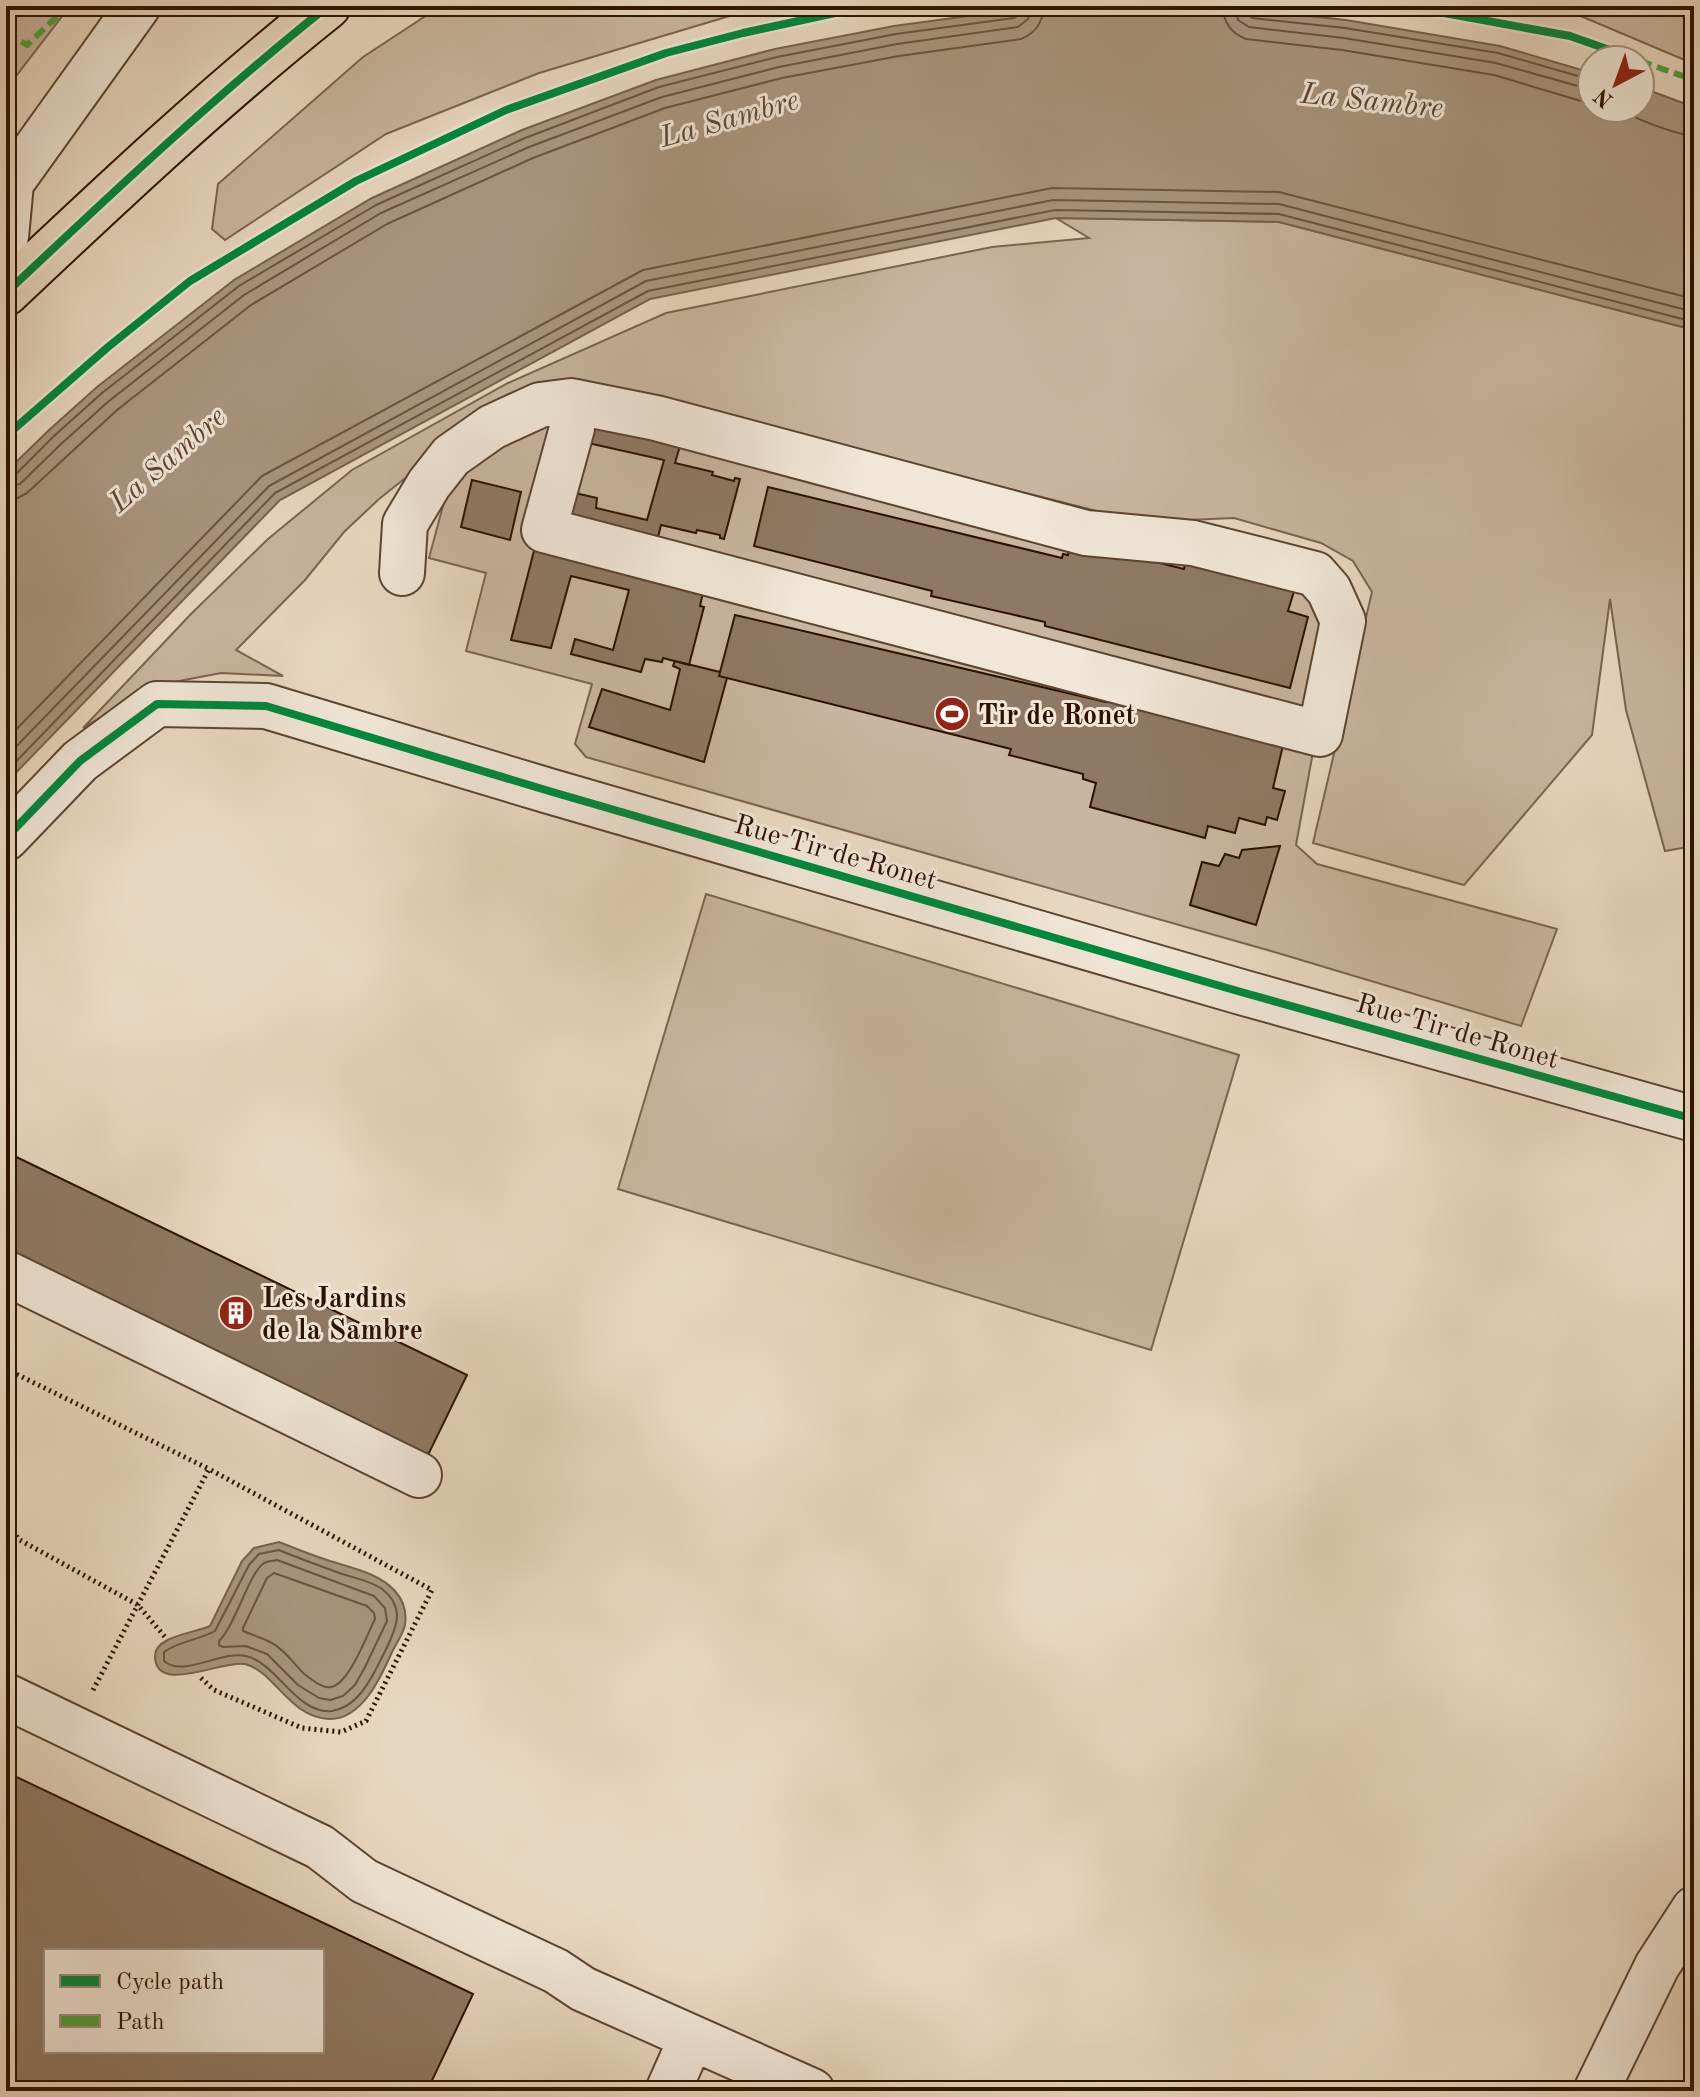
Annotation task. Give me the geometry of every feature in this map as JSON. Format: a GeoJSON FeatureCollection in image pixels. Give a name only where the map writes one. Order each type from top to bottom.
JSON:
{"type":"FeatureCollection","features":[{"type":"Feature","properties":{"kind":"main road"},"geometry":{"type":"LineString","coordinates":[[6,293],[144,162],[256,63],[328,6]]}},
{"type":"Feature","properties":{"kind":"street"},"geometry":{"type":"LineString","coordinates":[[6,237],[11,183],[138,6]]}},
{"type":"Feature","properties":{"kind":"street"},"geometry":{"type":"LineString","coordinates":[[402,573],[405,524],[429,484],[451,456],[492,427],[540,405],[571,401],[656,418],[1086,533],[1193,543],[1315,574],[1329,590],[1343,621],[1320,734],[544,530],[572,428]]}},
{"type":"Feature","properties":{"kind":"street","name":"Rue Tir de Ronet"},"geometry":{"type":"LineString","coordinates":[[6,838],[80,761],[157,704],[266,706],[1225,988],[1694,1119]]}},
{"type":"Feature","properties":{"kind":"street"},"geometry":{"type":"LineString","coordinates":[[6,1273],[419,1475]]}},
{"type":"Feature","properties":{"kind":"street"},"geometry":{"type":"LineString","coordinates":[[6,1696],[320,1847],[364,1881],[556,1971],[583,1989],[812,2091]]}},
{"type":"Feature","properties":{"kind":"street"},"geometry":{"type":"LineString","coordinates":[[1596,2091],[1657,1966],[1694,1909]]}},
{"type":"Feature","properties":{"kind":"street"},"geometry":{"type":"LineString","coordinates":[[668,2091],[691,2039]]}},
{"type":"Feature","properties":{"kind":"path"},"geometry":{"type":"LineString","coordinates":[[6,1369],[209,1469],[432,1590],[366,1721],[341,1732],[302,1728],[214,1690],[201,1678]]}},
{"type":"Feature","properties":{"kind":"path"},"geometry":{"type":"LineString","coordinates":[[73,1728],[209,1469]]}},
{"type":"Feature","properties":{"kind":"path"},"geometry":{"type":"LineString","coordinates":[[6,1514],[18,1539],[138,1605],[165,1637]]}},
{"type":"Feature","properties":{"kind":"shaded area"},"geometry":{"type":"Polygon","coordinates":[[[6,6],[70,6],[6,89],[6,6]]]}},
{"type":"Feature","properties":{"kind":"shaded area"},"geometry":{"type":"Polygon","coordinates":[[[441,6],[772,6],[539,73],[386,134],[225,240],[212,229],[218,184],[363,57],[441,6]]]}},
{"type":"Feature","properties":{"kind":"shaded area"},"geometry":{"type":"Polygon","coordinates":[[[1520,6],[1694,6],[1694,64],[1656,48],[1656,44],[1647,44],[1576,14],[1520,6]]]}},
{"type":"Feature","properties":{"kind":"shaded area"},"geometry":{"type":"Polygon","coordinates":[[[1056,218],[1279,222],[1694,330],[1694,846],[1665,851],[1626,710],[1610,599],[1592,735],[1464,885],[1313,843],[1372,592],[1353,561],[1321,543],[1234,518],[1140,522],[578,379],[539,387],[457,437],[379,499],[344,532],[305,580],[236,650],[283,676],[221,673],[153,686],[83,728],[191,614],[268,539],[352,470],[508,383],[666,313],[992,247],[1089,238],[1056,218]]]}},
{"type":"Feature","properties":{"kind":"shaded area","name":"Tir de Ronet"},"geometry":{"type":"Polygon","coordinates":[[[567,415],[1186,558],[1340,604],[1296,845],[1317,864],[1557,929],[1521,1026],[1271,951],[586,757],[575,744],[592,684],[466,651],[486,573],[429,558],[452,472],[567,415]]]}},
{"type":"Feature","properties":{"kind":"shaded area"},"geometry":{"type":"Polygon","coordinates":[[[706,894],[1239,1055],[1151,1350],[618,1189],[706,894]]]}},
{"type":"Feature","properties":{"kind":"water","name":"La Sambre"},"geometry":{"type":"Polygon","coordinates":[[[1042,6],[1219,6],[1346,20],[1500,46],[1576,68],[1576,124],[1656,124],[1656,93],[1694,107],[1694,330],[1279,222],[1056,218],[650,299],[280,500],[6,783],[6,472],[97,387],[234,280],[372,198],[522,130],[656,80],[775,49],[894,26],[1042,6]]]}},
{"type":"Feature","properties":{"kind":"water"},"geometry":{"type":"Polygon","coordinates":[[[279,1542],[380,1579],[395,1591],[404,1606],[404,1628],[376,1684],[361,1705],[341,1717],[315,1717],[304,1711],[265,1675],[245,1664],[178,1675],[158,1668],[155,1656],[161,1644],[210,1626],[242,1561],[254,1548],[279,1542]]]}},
{"type":"Feature","properties":{"kind":"building"},"geometry":{"type":"Polygon","coordinates":[[[593,425],[680,446],[675,463],[713,472],[712,475],[734,481],[735,478],[740,479],[724,539],[720,535],[661,525],[657,541],[569,519],[575,493],[597,498],[596,508],[647,520],[664,460],[588,443],[593,425]]]}},
{"type":"Feature","properties":{"kind":"building"},"geometry":{"type":"Polygon","coordinates":[[[472,480],[521,492],[510,540],[461,527],[472,480]]]}},
{"type":"Feature","properties":{"kind":"building"},"geometry":{"type":"Polygon","coordinates":[[[768,487],[1062,558],[1063,554],[1068,555],[1071,541],[1184,569],[1186,558],[1295,588],[1288,611],[1308,617],[1290,688],[1045,626],[1045,622],[931,596],[932,591],[754,546],[768,487]]]}},
{"type":"Feature","properties":{"kind":"building"},"geometry":{"type":"Polygon","coordinates":[[[535,547],[704,588],[700,606],[704,607],[689,665],[663,658],[662,662],[645,659],[641,672],[571,654],[575,639],[613,650],[629,590],[571,576],[551,648],[511,640],[535,547]]]}},
{"type":"Feature","properties":{"kind":"building"},"geometry":{"type":"Polygon","coordinates":[[[735,615],[1106,702],[1110,694],[1284,741],[1273,788],[1285,791],[1277,820],[1267,817],[1265,825],[1239,818],[1235,833],[1208,826],[1205,838],[1090,807],[1096,783],[1083,779],[1083,774],[1009,755],[1011,749],[719,676],[735,615]]]}},
{"type":"Feature","properties":{"kind":"building"},"geometry":{"type":"Polygon","coordinates":[[[675,661],[720,672],[719,676],[727,678],[704,762],[589,727],[602,689],[670,710],[680,669],[673,666],[675,661]]]}},
{"type":"Feature","properties":{"kind":"building"},"geometry":{"type":"Polygon","coordinates":[[[1280,846],[1256,925],[1190,905],[1202,862],[1219,866],[1225,854],[1239,858],[1242,850],[1280,846]]]}},
{"type":"Feature","properties":{"kind":"building","name":"Les Jardins de la Sambre"},"geometry":{"type":"Polygon","coordinates":[[[6,1152],[467,1375],[428,1455],[6,1251],[6,1152]]]}},
{"type":"Feature","properties":{"kind":"building"},"geometry":{"type":"Polygon","coordinates":[[[6,1772],[473,1994],[427,2091],[6,2091],[6,1772]]]}},
{"type":"Feature","properties":{"kind":"marked path"},"geometry":{"type":"LineString","coordinates":[[6,32],[27,45],[68,6]]}},
{"type":"Feature","properties":{"kind":"marked path"},"geometry":{"type":"LineString","coordinates":[[1656,67],[1694,80]]}},
{"type":"Feature","properties":{"kind":"marked path"},"geometry":{"type":"LineString","coordinates":[[6,330],[14,378],[6,412]]}},
{"type":"Feature","properties":{"kind":"cycle path"},"geometry":{"type":"LineString","coordinates":[[6,293],[204,110],[328,6]]}},
{"type":"Feature","properties":{"kind":"cycle path"},"geometry":{"type":"LineString","coordinates":[[6,436],[190,281],[356,181],[506,110],[666,53],[867,6]]}},
{"type":"Feature","properties":{"kind":"cycle path"},"geometry":{"type":"LineString","coordinates":[[1406,6],[1570,36],[1593,44]]}},
{"type":"Feature","properties":{"kind":"cycle path"},"geometry":{"type":"LineString","coordinates":[[6,838],[80,761],[157,704],[266,706],[1241,992],[1694,1119]]}},
{"type":"Feature","properties":{"kind":"place","name":"Tir de Ronet"},"geometry":{"type":"Point","coordinates":[952,714]}},
{"type":"Feature","properties":{"kind":"place","name":"Les Jardins de la Sambre"},"geometry":{"type":"Point","coordinates":[236,1313]}}]}
